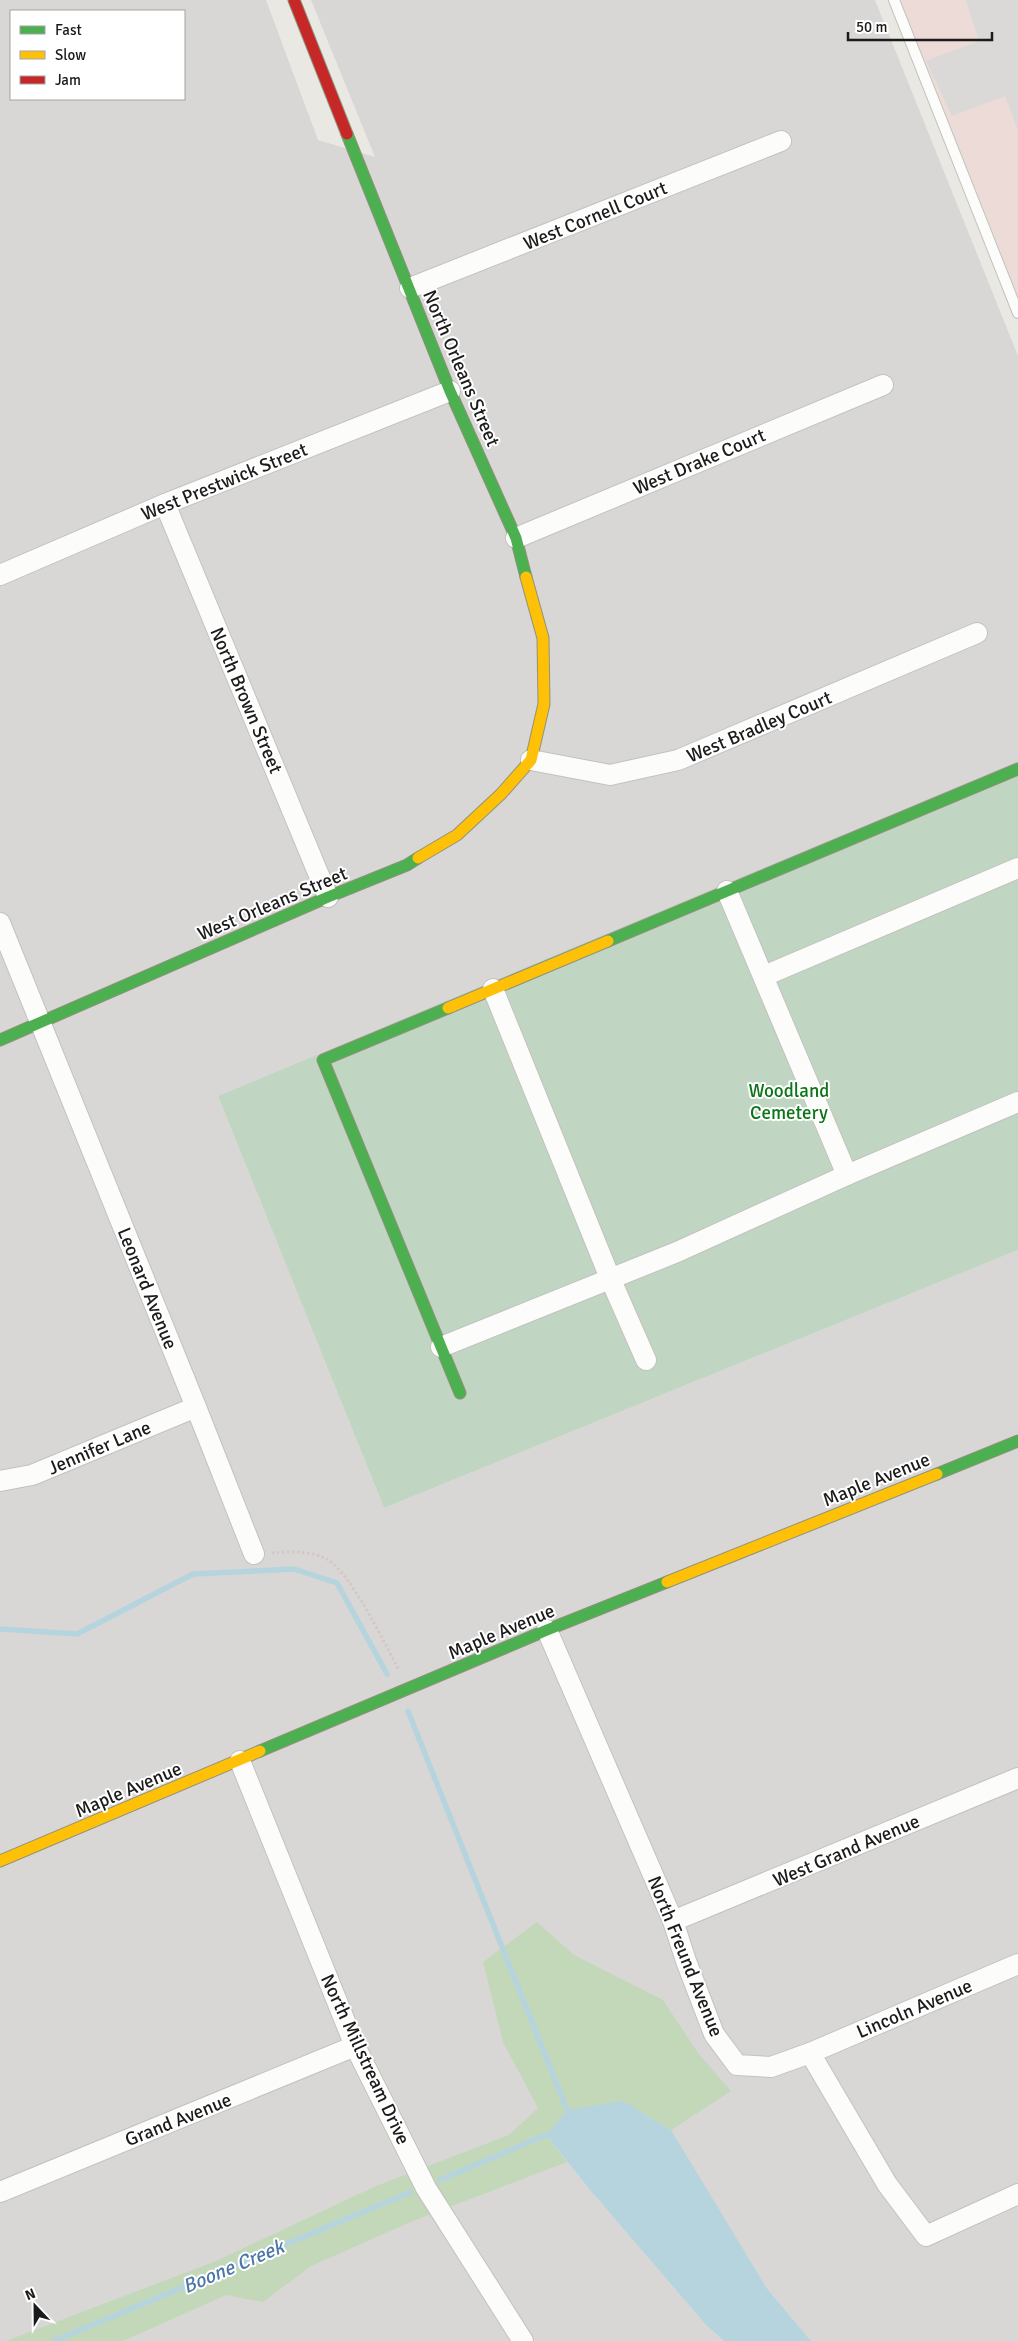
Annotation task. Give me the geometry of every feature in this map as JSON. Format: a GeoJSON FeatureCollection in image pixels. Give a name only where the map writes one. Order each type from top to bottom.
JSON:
{"type":"FeatureCollection","features":[{"type":"Feature","properties":{"kind":"street","name":"North Orleans Street"},"geometry":{"type":"LineString","coordinates":[[294,0],[450,391],[516,538],[543,638],[544,704],[531,760]]}},
{"type":"Feature","properties":{"kind":"street","name":"West Cornell Court"},"geometry":{"type":"LineString","coordinates":[[410,288],[781,141]]}},
{"type":"Feature","properties":{"kind":"street","name":"West Drake Court"},"geometry":{"type":"LineString","coordinates":[[516,538],[883,385]]}},
{"type":"Feature","properties":{"kind":"street","name":"West Prestwick Street"},"geometry":{"type":"LineString","coordinates":[[0,575],[165,504],[450,391]]}},
{"type":"Feature","properties":{"kind":"street","name":"North Brown Street"},"geometry":{"type":"LineString","coordinates":[[165,504],[328,897]]}},
{"type":"Feature","properties":{"kind":"street","name":"West Bradley Court"},"geometry":{"type":"LineString","coordinates":[[531,760],[610,775],[678,760],[977,634]]}},
{"type":"Feature","properties":{"kind":"street","name":"West Orleans Street"},"geometry":{"type":"LineString","coordinates":[[0,1040],[328,897],[407,865],[457,835],[501,794],[531,760]]}},
{"type":"Feature","properties":{"kind":"street"},"geometry":{"type":"LineString","coordinates":[[460,1394],[323,1060],[1018,769]]}},
{"type":"Feature","properties":{"kind":"street"},"geometry":{"type":"LineString","coordinates":[[764,976],[1018,868]]}},
{"type":"Feature","properties":{"kind":"street"},"geometry":{"type":"LineString","coordinates":[[727,891],[847,1175]]}},
{"type":"Feature","properties":{"kind":"street","name":"Leonard Avenue"},"geometry":{"type":"LineString","coordinates":[[0,922],[254,1554]]}},
{"type":"Feature","properties":{"kind":"street"},"geometry":{"type":"LineString","coordinates":[[493,989],[610,1278],[646,1360]]}},
{"type":"Feature","properties":{"kind":"street"},"geometry":{"type":"LineString","coordinates":[[441,1346],[676,1252],[847,1175],[1018,1102]]}},
{"type":"Feature","properties":{"kind":"street","name":"Jennifer Lane"},"geometry":{"type":"LineString","coordinates":[[0,1481],[32,1475],[196,1407]]}},
{"type":"Feature","properties":{"kind":"street","name":"Maple Avenue"},"geometry":{"type":"LineString","coordinates":[[0,1861],[548,1630],[1018,1441]]}},
{"type":"Feature","properties":{"kind":"street","name":"North Freund Avenue"},"geometry":{"type":"LineString","coordinates":[[548,1630],[673,1921],[714,2034],[737,2065],[771,2067],[810,2053]]}},
{"type":"Feature","properties":{"kind":"street","name":"North Millstream Drive"},"geometry":{"type":"LineString","coordinates":[[240,1761],[355,2046],[426,2188],[523,2341]]}},
{"type":"Feature","properties":{"kind":"street","name":"West Grand Avenue"},"geometry":{"type":"LineString","coordinates":[[673,1921],[1018,1778]]}},
{"type":"Feature","properties":{"kind":"street","name":"Lincoln Avenue"},"geometry":{"type":"LineString","coordinates":[[810,2053],[1018,1964]]}},
{"type":"Feature","properties":{"kind":"street","name":"Grand Avenue"},"geometry":{"type":"LineString","coordinates":[[0,2192],[355,2046]]}},
{"type":"Feature","properties":{"kind":"street"},"geometry":{"type":"LineString","coordinates":[[810,2053],[887,2184],[926,2236],[1018,2194]]}},
{"type":"Feature","properties":{"kind":"lane"},"geometry":{"type":"LineString","coordinates":[[894,0],[1018,314]]}},
{"type":"Feature","properties":{"kind":"path"},"geometry":{"type":"LineString","coordinates":[[254,1554],[284,1551],[325,1558],[348,1580],[410,1689]]}},
{"type":"Feature","properties":{"kind":"shaded area"},"geometry":{"type":"Polygon","coordinates":[[[0,0],[266,0],[318,140],[375,157],[311,0],[875,0],[1018,356],[1018,761],[218,1096],[384,1508],[1018,1250],[1018,2341],[811,2341],[766,2287],[546,2135],[590,2190],[706,2325],[724,2341],[0,2341],[0,0]]]}},
{"type":"Feature","properties":{"kind":"shaded area"},"geometry":{"type":"Polygon","coordinates":[[[898,0],[1018,0],[1018,308],[898,0]]]}},
{"type":"Feature","properties":{"kind":"shaded area"},"geometry":{"type":"Polygon","coordinates":[[[966,0],[1018,0],[1018,130],[1005,96],[952,116],[926,61],[979,41],[966,0]]]}},
{"type":"Feature","properties":{"kind":"green space","name":"Woodland Cemetery"},"geometry":{"type":"Polygon","coordinates":[[[1018,761],[1018,1250],[384,1508],[218,1096],[1018,761]]]}},
{"type":"Feature","properties":{"kind":"green space"},"geometry":{"type":"Polygon","coordinates":[[[537,1922],[574,1955],[663,2000],[698,2053],[731,2091],[671,2130],[623,2101],[546,2135],[567,2162],[413,2221],[311,2266],[263,2302],[226,2295],[123,2341],[6,2341],[216,2261],[376,2186],[509,2135],[538,2108],[503,2042],[483,1962],[537,1922]]]}},
{"type":"Feature","properties":{"kind":"water"},"geometry":{"type":"Polygon","coordinates":[[[623,2101],[671,2130],[766,2287],[811,2341],[724,2341],[706,2325],[590,2190],[546,2135],[567,2110],[623,2101]]]}},
{"type":"Feature","properties":{"kind":"waterway"},"geometry":{"type":"LineString","coordinates":[[0,1629],[77,1634],[193,1574],[294,1569],[337,1583],[387,1674]]}},
{"type":"Feature","properties":{"kind":"waterway"},"geometry":{"type":"LineString","coordinates":[[408,1711],[567,2110],[572,2116]]}},
{"type":"Feature","properties":{"kind":"waterway","name":"Boone Creek"},"geometry":{"type":"LineString","coordinates":[[440,2180],[546,2135],[554,2137]]}},
{"type":"Feature","properties":{"kind":"waterway","name":"Boone Creek"},"geometry":{"type":"LineString","coordinates":[[54,2341],[411,2192]]}},
{"type":"Feature","properties":{"kind":"traffic: fast"},"geometry":{"type":"LineString","coordinates":[[347,134],[450,391],[516,538],[526,577]]}},
{"type":"Feature","properties":{"kind":"traffic: fast"},"geometry":{"type":"LineString","coordinates":[[608,941],[1018,769]]}},
{"type":"Feature","properties":{"kind":"traffic: fast"},"geometry":{"type":"LineString","coordinates":[[0,1040],[328,897],[407,865],[418,858]]}},
{"type":"Feature","properties":{"kind":"traffic: fast"},"geometry":{"type":"LineString","coordinates":[[448,1008],[323,1060],[460,1393]]}},
{"type":"Feature","properties":{"kind":"traffic: fast"},"geometry":{"type":"LineString","coordinates":[[937,1474],[1018,1441]]}},
{"type":"Feature","properties":{"kind":"traffic: fast"},"geometry":{"type":"LineString","coordinates":[[260,1751],[547,1630],[667,1582]]}},
{"type":"Feature","properties":{"kind":"traffic: slow"},"geometry":{"type":"LineString","coordinates":[[418,858],[457,835],[501,794],[531,760],[544,704],[543,638],[526,577]]}},
{"type":"Feature","properties":{"kind":"traffic: slow"},"geometry":{"type":"LineString","coordinates":[[448,1008],[608,941]]}},
{"type":"Feature","properties":{"kind":"traffic: slow"},"geometry":{"type":"LineString","coordinates":[[667,1582],[937,1474]]}},
{"type":"Feature","properties":{"kind":"traffic: slow"},"geometry":{"type":"LineString","coordinates":[[0,1861],[260,1751]]}},
{"type":"Feature","properties":{"kind":"traffic: jam"},"geometry":{"type":"LineString","coordinates":[[294,0],[347,134]]}}]}
